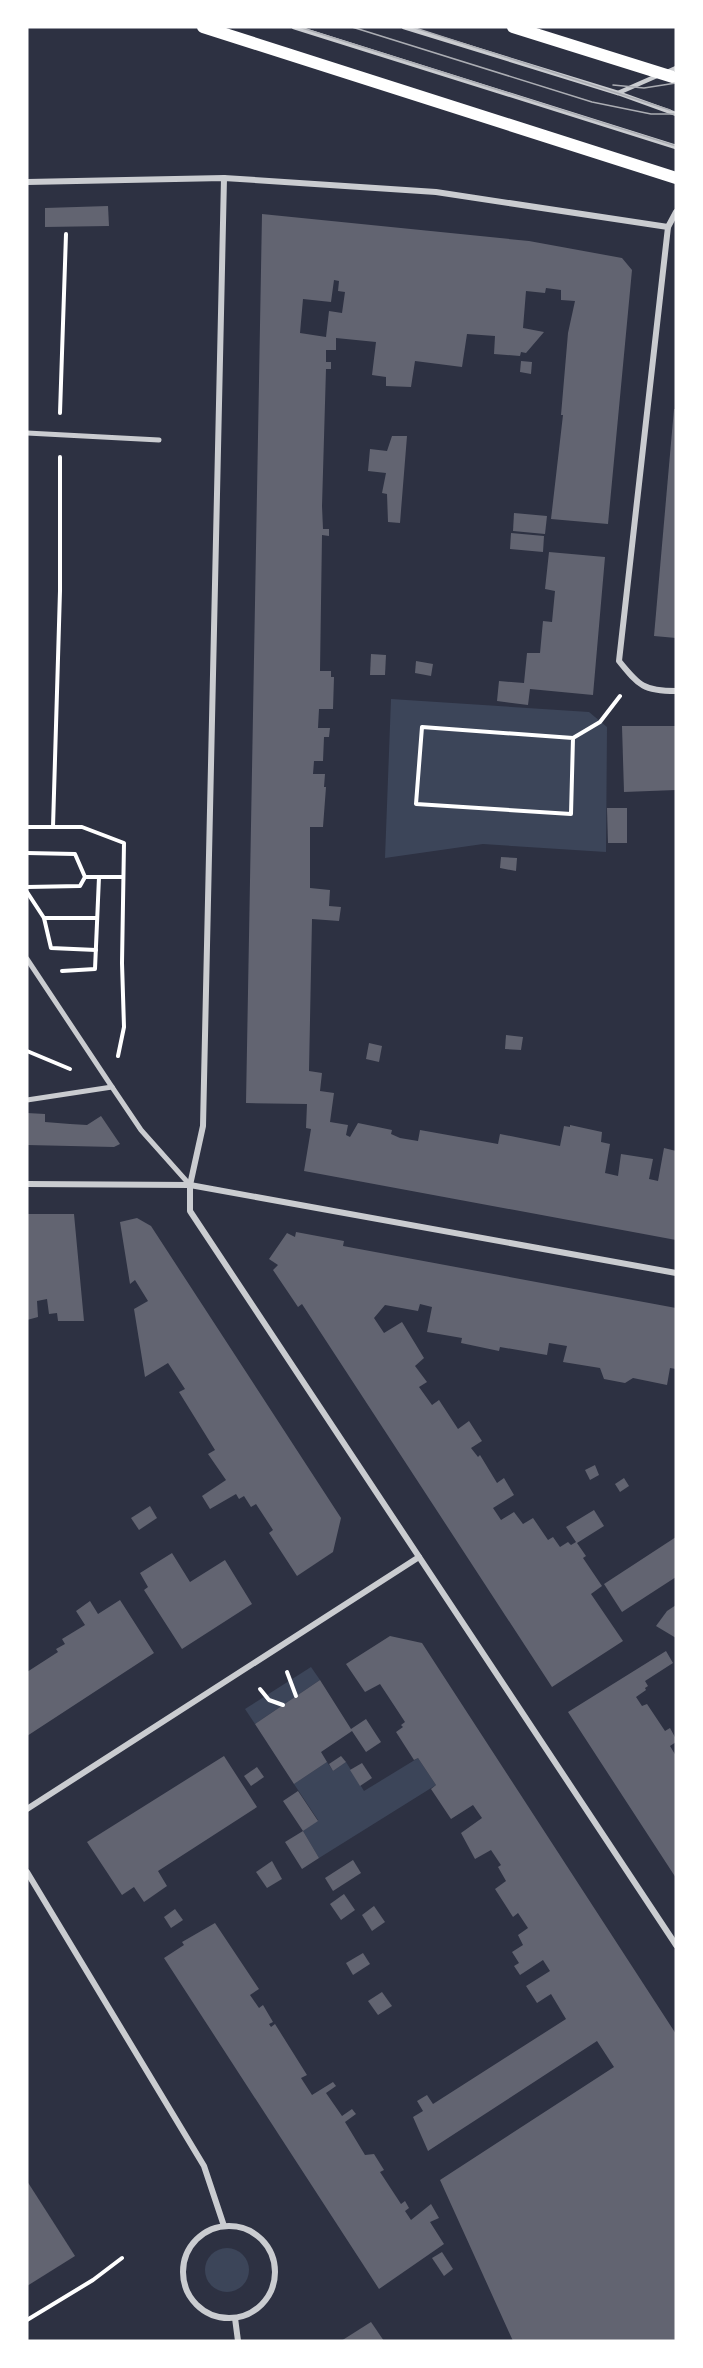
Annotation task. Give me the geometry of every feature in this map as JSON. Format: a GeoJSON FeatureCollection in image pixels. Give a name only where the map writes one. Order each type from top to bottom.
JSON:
{"type":"FeatureCollection","features":[{"type":"Feature","properties":{"kind":"main road"},"geometry":{"type":"LineString","coordinates":[[203,27],[676,178]]}},
{"type":"Feature","properties":{"kind":"main road"},"geometry":{"type":"LineString","coordinates":[[513,27],[676,78]]}},
{"type":"Feature","properties":{"kind":"street"},"geometry":{"type":"LineString","coordinates":[[27,182],[224,178],[435,192],[668,227]]}},
{"type":"Feature","properties":{"kind":"street"},"geometry":{"type":"LineString","coordinates":[[224,178],[203,1118],[190,1185],[190,1211],[676,1945]]}},
{"type":"Feature","properties":{"kind":"street"},"geometry":{"type":"LineString","coordinates":[[676,212],[668,227],[619,661],[633,678],[652,691],[676,691]]}},
{"type":"Feature","properties":{"kind":"street"},"geometry":{"type":"LineString","coordinates":[[27,433],[159,440]]}},
{"type":"Feature","properties":{"kind":"street"},"geometry":{"type":"LineString","coordinates":[[27,959],[141,1130],[190,1185]]}},
{"type":"Feature","properties":{"kind":"street"},"geometry":{"type":"LineString","coordinates":[[27,1100],[112,1087]]}},
{"type":"Feature","properties":{"kind":"street"},"geometry":{"type":"LineString","coordinates":[[27,1184],[190,1185],[676,1273]]}},
{"type":"Feature","properties":{"kind":"street"},"geometry":{"type":"LineString","coordinates":[[27,1809],[419,1557]]}},
{"type":"Feature","properties":{"kind":"street"},"geometry":{"type":"LineString","coordinates":[[27,1872],[204,2166],[224,2226]]}},
{"type":"Feature","properties":{"kind":"street"},"geometry":{"type":"LineString","coordinates":[[224,2226],[241,2226],[258,2235],[270,2249],[275,2266],[274,2284],[266,2300],[252,2312],[235,2318],[217,2317],[202,2309],[190,2296],[183,2279],[184,2262],[189,2249],[210,2229],[224,2226]]}},
{"type":"Feature","properties":{"kind":"street"},"geometry":{"type":"LineString","coordinates":[[235,2318],[238,2341]]}},
{"type":"Feature","properties":{"kind":"lane"},"geometry":{"type":"LineString","coordinates":[[294,27],[676,147]]}},
{"type":"Feature","properties":{"kind":"lane"},"geometry":{"type":"LineString","coordinates":[[404,27],[618,93],[676,114]]}},
{"type":"Feature","properties":{"kind":"lane"},"geometry":{"type":"LineString","coordinates":[[618,93],[676,68]]}},
{"type":"Feature","properties":{"kind":"path"},"geometry":{"type":"LineString","coordinates":[[53,828],[60,591],[60,433],[66,234]]}},
{"type":"Feature","properties":{"kind":"path"},"geometry":{"type":"LineString","coordinates":[[573,738],[571,814],[416,804],[422,727],[573,738],[600,722],[633,678]]}},
{"type":"Feature","properties":{"kind":"path"},"geometry":{"type":"LineString","coordinates":[[27,827],[82,827],[124,843],[124,1027],[112,1087]]}},
{"type":"Feature","properties":{"kind":"path"},"geometry":{"type":"LineString","coordinates":[[27,854],[75,854],[85,877]]}},
{"type":"Feature","properties":{"kind":"path"},"geometry":{"type":"LineString","coordinates":[[85,877],[123,877]]}},
{"type":"Feature","properties":{"kind":"path"},"geometry":{"type":"LineString","coordinates":[[27,887],[80,885],[85,877]]}},
{"type":"Feature","properties":{"kind":"path"},"geometry":{"type":"LineString","coordinates":[[47,989],[63,970],[95,969],[99,877]]}},
{"type":"Feature","properties":{"kind":"path"},"geometry":{"type":"LineString","coordinates":[[27,892],[44,918],[51,948],[96,950]]}},
{"type":"Feature","properties":{"kind":"path"},"geometry":{"type":"LineString","coordinates":[[44,918],[98,918]]}},
{"type":"Feature","properties":{"kind":"path"},"geometry":{"type":"LineString","coordinates":[[287,1672],[296,1696]]}},
{"type":"Feature","properties":{"kind":"path"},"geometry":{"type":"LineString","coordinates":[[260,1689],[269,1700],[283,1705]]}},
{"type":"Feature","properties":{"kind":"path"},"geometry":{"type":"LineString","coordinates":[[27,2320],[93,2280],[122,2258]]}},
{"type":"Feature","properties":{"kind":"shaded area"},"geometry":{"type":"Polygon","coordinates":[[[391,699],[589,712],[607,727],[606,852],[483,844],[385,858],[391,699]]]}},
{"type":"Feature","properties":{"kind":"shaded area"},"geometry":{"type":"Polygon","coordinates":[[[311,1667],[320,1680],[255,1724],[245,1709],[311,1667]]]}},
{"type":"Feature","properties":{"kind":"shaded area"},"geometry":{"type":"Polygon","coordinates":[[[418,1758],[436,1785],[319,1858],[303,1831],[318,1820],[294,1784],[327,1762],[333,1771],[346,1762],[364,1791],[418,1758]]]}},
{"type":"Feature","properties":{"kind":"shaded area"},"geometry":{"type":"Polygon","coordinates":[[[227,2248],[243,2254],[249,2270],[243,2286],[227,2292],[211,2286],[205,2270],[211,2254],[227,2248]]]}},
{"type":"Feature","properties":{"kind":"building"},"geometry":{"type":"Polygon","coordinates":[[[108,206],[109,226],[45,227],[45,208],[108,206]]]}},
{"type":"Feature","properties":{"kind":"building"},"geometry":{"type":"Polygon","coordinates":[[[262,214],[529,241],[622,258],[632,270],[608,524],[551,519],[563,415],[561,415],[568,333],[575,301],[561,300],[561,290],[546,288],[545,293],[526,291],[523,328],[544,332],[526,353],[521,352],[520,356],[494,354],[495,336],[467,334],[462,367],[415,361],[411,387],[386,386],[386,377],[372,375],[376,342],[336,338],[336,350],[326,350],[326,362],[331,362],[331,369],[326,369],[322,506],[323,529],[329,529],[329,536],[322,535],[320,671],[331,671],[331,677],[334,677],[333,709],[319,709],[318,728],[330,728],[329,737],[324,737],[323,761],[314,761],[313,774],[325,774],[324,787],[326,787],[323,827],[310,827],[310,888],[330,890],[329,906],[341,907],[339,921],[312,919],[309,1071],[322,1073],[320,1091],[334,1093],[330,1122],[348,1125],[346,1135],[350,1137],[358,1123],[392,1130],[391,1134],[400,1138],[418,1141],[420,1130],[498,1144],[500,1134],[560,1146],[564,1126],[570,1127],[570,1125],[602,1132],[601,1142],[610,1144],[605,1173],[618,1176],[621,1154],[653,1159],[649,1179],[658,1181],[664,1148],[676,1151],[676,1240],[304,1171],[311,1129],[306,1128],[307,1104],[246,1103],[262,214]],[[334,280],[331,302],[303,299],[300,333],[326,337],[329,311],[342,313],[345,292],[338,291],[339,281],[334,280]]]}},
{"type":"Feature","properties":{"kind":"building"},"geometry":{"type":"Polygon","coordinates":[[[521,361],[532,362],[531,374],[520,372],[521,361]]]}},
{"type":"Feature","properties":{"kind":"building"},"geometry":{"type":"Polygon","coordinates":[[[674,409],[676,409],[676,638],[654,636],[674,409]]]}},
{"type":"Feature","properties":{"kind":"building"},"geometry":{"type":"Polygon","coordinates":[[[392,436],[407,436],[400,523],[388,522],[387,494],[382,493],[386,473],[368,471],[370,449],[387,451],[392,436]]]}},
{"type":"Feature","properties":{"kind":"building"},"geometry":{"type":"Polygon","coordinates":[[[514,513],[547,516],[545,534],[513,531],[514,513]]]}},
{"type":"Feature","properties":{"kind":"building"},"geometry":{"type":"Polygon","coordinates":[[[511,533],[544,536],[543,552],[510,549],[511,533]]]}},
{"type":"Feature","properties":{"kind":"building"},"geometry":{"type":"Polygon","coordinates":[[[549,552],[605,557],[593,695],[530,689],[528,705],[497,701],[499,681],[524,683],[527,653],[540,653],[543,621],[552,622],[555,591],[545,589],[549,552]]]}},
{"type":"Feature","properties":{"kind":"building"},"geometry":{"type":"Polygon","coordinates":[[[371,654],[386,655],[385,675],[370,675],[371,654]]]}},
{"type":"Feature","properties":{"kind":"building"},"geometry":{"type":"Polygon","coordinates":[[[416,661],[433,664],[431,676],[415,673],[416,661]]]}},
{"type":"Feature","properties":{"kind":"building"},"geometry":{"type":"Polygon","coordinates":[[[622,726],[676,726],[676,790],[624,792],[622,726]]]}},
{"type":"Feature","properties":{"kind":"building"},"geometry":{"type":"Polygon","coordinates":[[[607,808],[627,808],[627,843],[608,843],[607,808]]]}},
{"type":"Feature","properties":{"kind":"building"},"geometry":{"type":"Polygon","coordinates":[[[501,857],[517,858],[516,871],[500,868],[501,857]]]}},
{"type":"Feature","properties":{"kind":"building"},"geometry":{"type":"Polygon","coordinates":[[[506,1035],[523,1037],[521,1050],[505,1049],[506,1035]]]}},
{"type":"Feature","properties":{"kind":"building"},"geometry":{"type":"Polygon","coordinates":[[[369,1043],[382,1046],[379,1062],[366,1059],[369,1043]]]}},
{"type":"Feature","properties":{"kind":"building"},"geometry":{"type":"Polygon","coordinates":[[[27,1113],[45,1114],[45,1122],[87,1125],[101,1116],[120,1144],[114,1147],[27,1145],[27,1113]]]}},
{"type":"Feature","properties":{"kind":"building"},"geometry":{"type":"Polygon","coordinates":[[[27,1214],[74,1214],[84,1321],[58,1321],[57,1313],[49,1314],[47,1299],[37,1301],[38,1317],[27,1320],[27,1214]]]}},
{"type":"Feature","properties":{"kind":"building"},"geometry":{"type":"Polygon","coordinates":[[[137,1218],[151,1226],[341,1518],[333,1552],[297,1576],[269,1533],[273,1530],[256,1504],[251,1507],[244,1496],[239,1499],[236,1494],[210,1509],[202,1496],[226,1480],[208,1454],[215,1450],[179,1392],[185,1389],[168,1363],[145,1377],[134,1309],[148,1301],[135,1280],[130,1284],[120,1222],[137,1218]]]}},
{"type":"Feature","properties":{"kind":"building"},"geometry":{"type":"Polygon","coordinates":[[[296,1232],[344,1241],[343,1246],[676,1308],[676,1369],[670,1368],[667,1385],[633,1378],[625,1383],[604,1379],[600,1368],[563,1362],[567,1346],[549,1343],[547,1355],[500,1347],[499,1351],[461,1343],[462,1338],[427,1332],[432,1307],[420,1304],[418,1311],[385,1305],[374,1318],[384,1333],[402,1322],[424,1358],[415,1366],[427,1382],[419,1387],[432,1405],[439,1400],[458,1429],[469,1421],[482,1441],[471,1448],[478,1457],[480,1455],[497,1483],[504,1478],[514,1495],[493,1508],[501,1520],[514,1512],[523,1524],[533,1518],[548,1540],[553,1537],[560,1547],[568,1542],[571,1545],[576,1542],[566,1527],[594,1510],[604,1526],[577,1543],[586,1556],[583,1558],[602,1586],[591,1594],[623,1641],[552,1687],[302,1304],[298,1307],[273,1270],[278,1265],[269,1259],[287,1233],[295,1237],[296,1232]]]}},
{"type":"Feature","properties":{"kind":"building"},"geometry":{"type":"Polygon","coordinates":[[[595,1465],[599,1475],[590,1480],[585,1470],[595,1465]]]}},
{"type":"Feature","properties":{"kind":"building"},"geometry":{"type":"Polygon","coordinates":[[[624,1478],[629,1486],[620,1492],[615,1484],[624,1478]]]}},
{"type":"Feature","properties":{"kind":"building"},"geometry":{"type":"Polygon","coordinates":[[[150,1506],[157,1518],[139,1530],[131,1518],[150,1506]]]}},
{"type":"Feature","properties":{"kind":"building"},"geometry":{"type":"Polygon","coordinates":[[[676,1537],[676,1577],[622,1612],[604,1584],[676,1537]]]}},
{"type":"Feature","properties":{"kind":"building"},"geometry":{"type":"Polygon","coordinates":[[[172,1553],[190,1582],[225,1560],[252,1604],[182,1649],[144,1590],[148,1587],[140,1573],[172,1553]]]}},
{"type":"Feature","properties":{"kind":"building"},"geometry":{"type":"Polygon","coordinates":[[[120,1600],[154,1653],[27,1736],[27,1672],[58,1652],[56,1649],[65,1644],[62,1639],[85,1625],[76,1611],[90,1601],[98,1614],[120,1600]]]}},
{"type":"Feature","properties":{"kind":"building"},"geometry":{"type":"Polygon","coordinates":[[[676,1605],[676,1638],[656,1626],[667,1611],[676,1605]]]}},
{"type":"Feature","properties":{"kind":"building"},"geometry":{"type":"Polygon","coordinates":[[[390,1636],[422,1643],[676,2034],[676,2341],[513,2341],[440,2180],[614,2067],[597,2041],[428,2151],[413,2117],[423,2111],[417,2101],[427,2095],[433,2104],[566,2019],[551,1994],[537,2003],[526,1986],[550,1971],[543,1960],[520,1975],[514,1966],[519,1963],[512,1952],[523,1945],[518,1935],[528,1928],[518,1913],[513,1917],[495,1889],[506,1881],[498,1867],[501,1865],[491,1850],[475,1859],[461,1833],[482,1818],[473,1805],[451,1819],[431,1789],[436,1785],[418,1758],[414,1760],[396,1732],[403,1727],[401,1725],[405,1722],[380,1684],[365,1692],[346,1664],[390,1636]]]}},
{"type":"Feature","properties":{"kind":"building"},"geometry":{"type":"Polygon","coordinates":[[[666,1651],[673,1663],[645,1681],[648,1686],[646,1690],[636,1697],[642,1706],[647,1704],[665,1731],[670,1728],[676,1739],[676,1742],[670,1746],[676,1756],[676,1878],[568,1712],[666,1651]]]}},
{"type":"Feature","properties":{"kind":"building"},"geometry":{"type":"Polygon","coordinates":[[[320,1680],[351,1729],[366,1719],[381,1742],[366,1752],[352,1731],[321,1752],[327,1762],[294,1784],[255,1724],[320,1680]]]}},
{"type":"Feature","properties":{"kind":"building"},"geometry":{"type":"Polygon","coordinates":[[[224,1756],[257,1807],[158,1871],[167,1886],[144,1902],[134,1887],[122,1895],[87,1842],[224,1756]]]}},
{"type":"Feature","properties":{"kind":"building"},"geometry":{"type":"Polygon","coordinates":[[[341,1756],[346,1762],[333,1771],[329,1764],[341,1756]]]}},
{"type":"Feature","properties":{"kind":"building"},"geometry":{"type":"Polygon","coordinates":[[[362,1763],[372,1778],[360,1786],[350,1770],[362,1763]]]}},
{"type":"Feature","properties":{"kind":"building"},"geometry":{"type":"Polygon","coordinates":[[[257,1767],[264,1777],[251,1786],[244,1776],[257,1767]]]}},
{"type":"Feature","properties":{"kind":"building"},"geometry":{"type":"Polygon","coordinates":[[[298,1791],[318,1821],[303,1831],[283,1801],[298,1791]]]}},
{"type":"Feature","properties":{"kind":"building"},"geometry":{"type":"Polygon","coordinates":[[[303,1831],[319,1858],[302,1869],[285,1842],[303,1831]]]}},
{"type":"Feature","properties":{"kind":"building"},"geometry":{"type":"Polygon","coordinates":[[[353,1860],[361,1873],[333,1891],[325,1878],[353,1860]]]}},
{"type":"Feature","properties":{"kind":"building"},"geometry":{"type":"Polygon","coordinates":[[[272,1861],[282,1879],[267,1888],[256,1872],[272,1861]]]}},
{"type":"Feature","properties":{"kind":"building"},"geometry":{"type":"Polygon","coordinates":[[[344,1894],[355,1910],[341,1920],[330,1904],[344,1894]]]}},
{"type":"Feature","properties":{"kind":"building"},"geometry":{"type":"Polygon","coordinates":[[[374,1906],[385,1922],[372,1931],[362,1915],[374,1906]]]}},
{"type":"Feature","properties":{"kind":"building"},"geometry":{"type":"Polygon","coordinates":[[[175,1909],[183,1920],[171,1928],[164,1917],[175,1909]]]}},
{"type":"Feature","properties":{"kind":"building"},"geometry":{"type":"Polygon","coordinates":[[[215,1923],[259,1989],[250,1995],[259,2008],[263,2005],[273,2022],[269,2024],[271,2027],[275,2024],[307,2075],[301,2078],[312,2095],[333,2082],[336,2086],[326,2093],[342,2116],[352,2109],[356,2114],[345,2122],[365,2155],[374,2154],[384,2170],[380,2172],[401,2204],[405,2201],[409,2208],[405,2211],[411,2220],[431,2204],[439,2218],[430,2222],[444,2244],[379,2289],[164,1958],[184,1945],[182,1942],[215,1923]]]}},
{"type":"Feature","properties":{"kind":"building"},"geometry":{"type":"Polygon","coordinates":[[[363,1953],[370,1964],[353,1975],[346,1963],[363,1953]]]}},
{"type":"Feature","properties":{"kind":"building"},"geometry":{"type":"Polygon","coordinates":[[[382,1992],[392,2006],[378,2015],[368,2001],[382,1992]]]}},
{"type":"Feature","properties":{"kind":"building"},"geometry":{"type":"Polygon","coordinates":[[[27,2181],[75,2256],[27,2286],[27,2181]]]}},
{"type":"Feature","properties":{"kind":"building"},"geometry":{"type":"Polygon","coordinates":[[[442,2252],[453,2269],[444,2276],[432,2258],[442,2252]]]}},
{"type":"Feature","properties":{"kind":"building"},"geometry":{"type":"Polygon","coordinates":[[[371,2322],[384,2341],[341,2341],[371,2322]]]}},
{"type":"Feature","properties":{"kind":"tram line"},"geometry":{"type":"LineString","coordinates":[[299,27],[676,146]]}},
{"type":"Feature","properties":{"kind":"tram line"},"geometry":{"type":"LineString","coordinates":[[352,27],[592,102],[651,114],[676,114]]}},
{"type":"Feature","properties":{"kind":"tram line"},"geometry":{"type":"LineString","coordinates":[[412,27],[670,110]]}},
{"type":"Feature","properties":{"kind":"tram line"},"geometry":{"type":"LineString","coordinates":[[613,85],[644,88],[676,83]]}}]}
